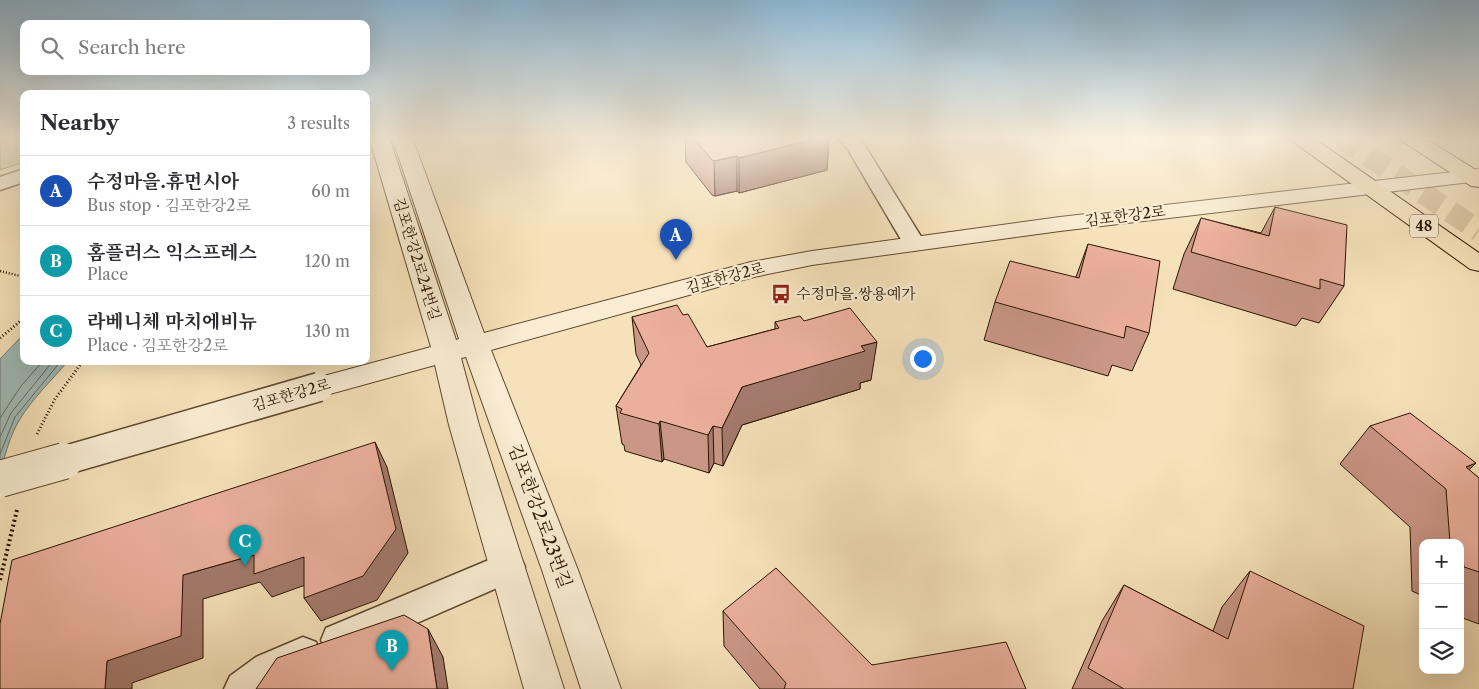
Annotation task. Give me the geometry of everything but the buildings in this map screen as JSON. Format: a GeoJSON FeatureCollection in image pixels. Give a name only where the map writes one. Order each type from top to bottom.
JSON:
{"type":"FeatureCollection","features":[{"type":"Feature","properties":{"kind":"main road","name":"48"},"geometry":{"type":"LineString","coordinates":[[1343,169],[1479,264]]}},
{"type":"Feature","properties":{"kind":"main road"},"geometry":{"type":"LineString","coordinates":[[1462,169],[1476,178]]}},
{"type":"Feature","properties":{"kind":"street","name":"김포한강2로24번길"},"geometry":{"type":"LineString","coordinates":[[391,169],[460,349]]}},
{"type":"Feature","properties":{"kind":"street","name":"김포한강2로24번길"},"geometry":{"type":"LineString","coordinates":[[411,169],[460,349]]}},
{"type":"Feature","properties":{"kind":"street"},"geometry":{"type":"LineString","coordinates":[[869,169],[914,243]]}},
{"type":"Feature","properties":{"kind":"street"},"geometry":{"type":"LineString","coordinates":[[0,184],[20,176]]}},
{"type":"Feature","properties":{"kind":"street","name":"김포한강2로"},"geometry":{"type":"LineString","coordinates":[[0,479],[319,387],[751,270],[812,258],[914,243],[1369,188],[1476,178]]}},
{"type":"Feature","properties":{"kind":"street"},"geometry":{"type":"LineString","coordinates":[[460,349],[464,425],[544,689]]}},
{"type":"Feature","properties":{"kind":"street","name":"김포한강2로23번길"},"geometry":{"type":"LineString","coordinates":[[460,349],[560,570],[601,689]]}},
{"type":"Feature","properties":{"kind":"street"},"geometry":{"type":"LineString","coordinates":[[243,689],[269,670],[508,567]]}},
{"type":"Feature","properties":{"kind":"path"},"geometry":{"type":"LineString","coordinates":[[0,270],[20,276]]}},
{"type":"Feature","properties":{"kind":"path"},"geometry":{"type":"LineString","coordinates":[[0,338],[20,321]]}},
{"type":"Feature","properties":{"kind":"water"},"geometry":{"type":"Polygon","coordinates":[[[20,338],[20,365],[64,365],[37,396],[16,425],[0,474],[0,359],[20,338]]]}},
{"type":"Feature","properties":{"kind":"tunnel"},"geometry":{"type":"LineString","coordinates":[[1388,169],[1479,231]]}},
{"type":"Feature","properties":{"kind":"place","name":"수정마을.휴먼시아"},"geometry":{"type":"Point","coordinates":[676,260]}},
{"type":"Feature","properties":{"kind":"place","name":"수정마을.쌍용예가"},"geometry":{"type":"Point","coordinates":[781,294]}},
{"type":"Feature","properties":{"kind":"place","name":"라베니체 마치에비뉴"},"geometry":{"type":"Point","coordinates":[245,566]}},
{"type":"Feature","properties":{"kind":"place","name":"홈플러스 익스프레스"},"geometry":{"type":"Point","coordinates":[392,671]}}]}
